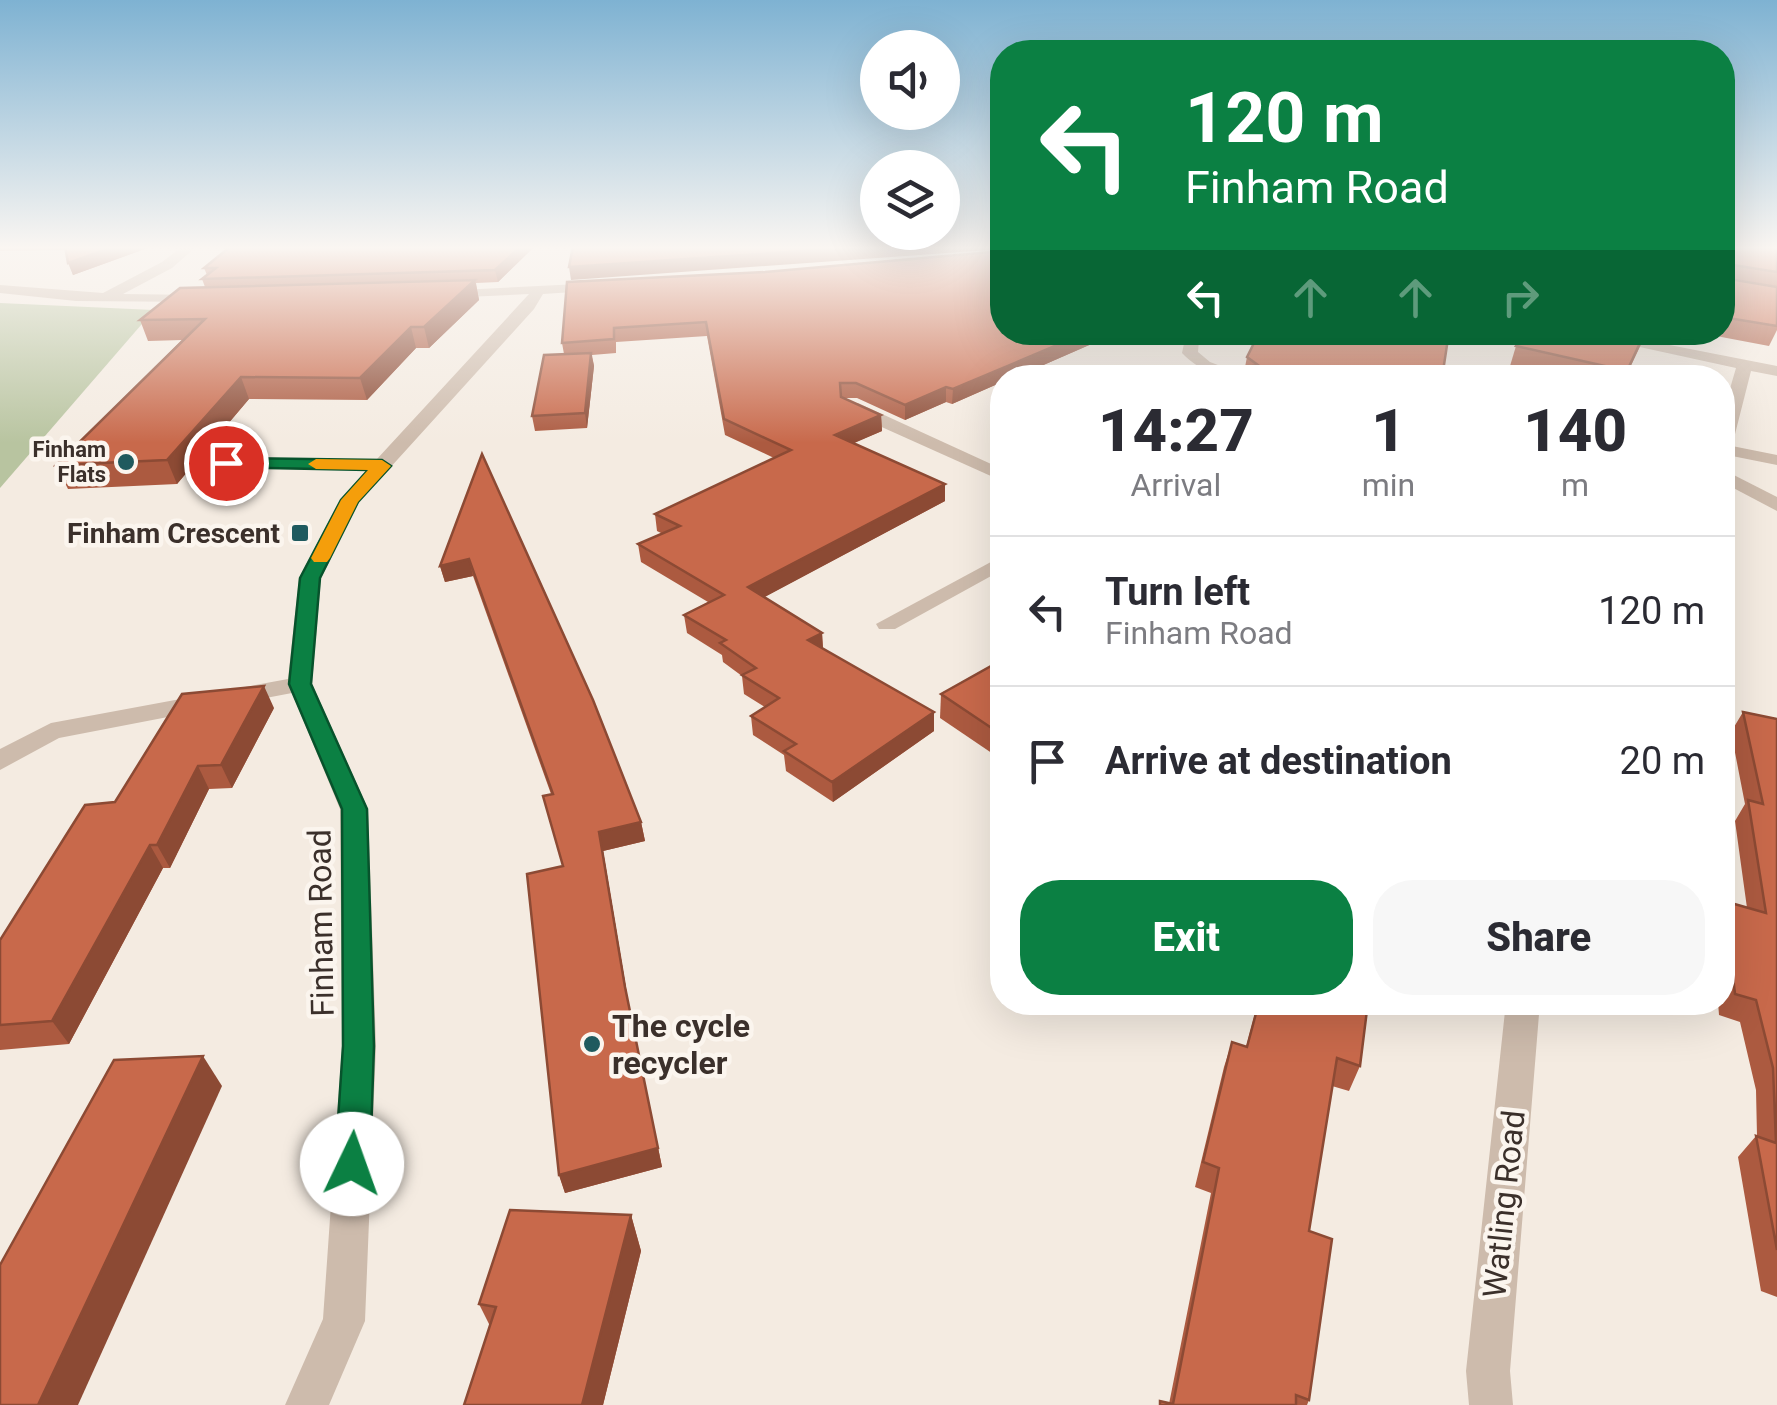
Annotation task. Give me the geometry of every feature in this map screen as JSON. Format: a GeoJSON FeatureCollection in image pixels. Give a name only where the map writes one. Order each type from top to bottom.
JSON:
{"type":"FeatureCollection","features":[{"type":"Feature","properties":{"kind":"street","name":"Finham Road"},"geometry":{"type":"LineString","coordinates":[[308,1405],[344,1321],[359,1046],[354,809],[300,684],[310,578],[350,500],[523,312]]}},
{"type":"Feature","properties":{"kind":"street"},"geometry":{"type":"LineString","coordinates":[[1191,345],[1190,353],[1204,365]]}},
{"type":"Feature","properties":{"kind":"street"},"geometry":{"type":"LineString","coordinates":[[1644,345],[1777,371]]}},
{"type":"Feature","properties":{"kind":"street"},"geometry":{"type":"LineString","coordinates":[[1735,402],[1745,365]]}},
{"type":"Feature","properties":{"kind":"street"},"geometry":{"type":"LineString","coordinates":[[848,405],[990,470]]}},
{"type":"Feature","properties":{"kind":"street"},"geometry":{"type":"LineString","coordinates":[[1735,452],[1777,460]]}},
{"type":"Feature","properties":{"kind":"street"},"geometry":{"type":"LineString","coordinates":[[226,463],[382,466]]}},
{"type":"Feature","properties":{"kind":"street"},"geometry":{"type":"LineString","coordinates":[[1735,481],[1777,505]]}},
{"type":"Feature","properties":{"kind":"street"},"geometry":{"type":"LineString","coordinates":[[886,624],[990,568]]}},
{"type":"Feature","properties":{"kind":"street"},"geometry":{"type":"LineString","coordinates":[[0,761],[51,731],[300,684]]}},
{"type":"Feature","properties":{"kind":"street","name":"Watling Road"},"geometry":{"type":"LineString","coordinates":[[1491,1405],[1488,1371],[1523,1015]]}},
{"type":"Feature","properties":{"kind":"green space"},"geometry":{"type":"Polygon","coordinates":[[[0,312],[153,312],[0,488],[0,312]]]}},
{"type":"Feature","properties":{"kind":"building"},"geometry":{"type":"Polygon","coordinates":[[[151,312],[441,312],[424,327],[411,327],[360,378],[241,377],[167,460],[56,465],[205,319],[140,320],[151,312]]]}},
{"type":"Feature","properties":{"kind":"building"},"geometry":{"type":"Polygon","coordinates":[[[565,312],[990,312],[990,345],[1057,345],[1010,365],[990,365],[990,373],[905,405],[856,383],[840,383],[841,397],[881,415],[835,435],[945,484],[748,587],[822,633],[808,640],[934,712],[832,782],[784,751],[796,744],[751,716],[779,698],[742,675],[756,668],[720,643],[726,640],[684,615],[724,595],[638,544],[680,526],[655,514],[791,450],[724,419],[706,322],[614,328],[614,339],[562,343],[565,312]]]}},
{"type":"Feature","properties":{"kind":"building"},"geometry":{"type":"Polygon","coordinates":[[[1735,312],[1777,312],[1777,326],[1735,319],[1735,312]]]}},
{"type":"Feature","properties":{"kind":"building"},"geometry":{"type":"Polygon","coordinates":[[[1253,345],[1447,345],[1444,365],[1258,365],[1247,357],[1253,345]]]}},
{"type":"Feature","properties":{"kind":"building"},"geometry":{"type":"Polygon","coordinates":[[[1639,345],[1630,365],[1600,365],[1516,346],[1639,345]]]}},
{"type":"Feature","properties":{"kind":"building"},"geometry":{"type":"Polygon","coordinates":[[[591,353],[585,413],[532,416],[544,355],[591,353]]]}},
{"type":"Feature","properties":{"kind":"building"},"geometry":{"type":"Polygon","coordinates":[[[482,454],[593,700],[641,822],[599,832],[658,1148],[559,1175],[527,874],[563,866],[543,796],[553,794],[469,559],[440,566],[482,454]]]}},
{"type":"Feature","properties":{"kind":"building"},"geometry":{"type":"Polygon","coordinates":[[[990,667],[990,727],[941,694],[990,667]]]}},
{"type":"Feature","properties":{"kind":"building"},"geometry":{"type":"Polygon","coordinates":[[[264,686],[221,765],[198,766],[157,845],[150,845],[52,1021],[0,1025],[0,940],[85,805],[115,802],[182,694],[264,686]]]}},
{"type":"Feature","properties":{"kind":"building"},"geometry":{"type":"Polygon","coordinates":[[[1743,712],[1777,719],[1777,1250],[1756,1136],[1776,1143],[1773,1068],[1756,1000],[1735,994],[1735,904],[1766,913],[1748,800],[1763,804],[1743,712]]]}},
{"type":"Feature","properties":{"kind":"building"},"geometry":{"type":"Polygon","coordinates":[[[1256,1015],[1366,1015],[1360,1066],[1337,1058],[1309,1231],[1332,1239],[1309,1400],[1296,1395],[1296,1405],[1160,1405],[1160,1401],[1173,1404],[1219,1168],[1203,1162],[1232,1042],[1247,1047],[1256,1015]]]}},
{"type":"Feature","properties":{"kind":"building"},"geometry":{"type":"Polygon","coordinates":[[[203,1056],[38,1405],[0,1405],[0,1265],[114,1060],[203,1056]]]}},
{"type":"Feature","properties":{"kind":"building"},"geometry":{"type":"Polygon","coordinates":[[[510,1210],[631,1215],[582,1405],[464,1405],[496,1307],[479,1304],[510,1210]]]}},
{"type":"Feature","properties":{"kind":"slow traffic"},"geometry":{"type":"LineString","coordinates":[[316,464],[382,466],[350,500],[321,558]]}},
{"type":"Feature","properties":{"kind":"place","name":"Finham Flats"},"geometry":{"type":"Point","coordinates":[126,462]}},
{"type":"Feature","properties":{"kind":"place","name":"Finham Crescent"},"geometry":{"type":"Point","coordinates":[300,533]}},
{"type":"Feature","properties":{"kind":"place","name":"The cycle recycler"},"geometry":{"type":"Point","coordinates":[592,1044]}},
{"type":"Feature","properties":{"kind":"route"},"geometry":{"type":"LineString","coordinates":[[226,463],[382,466],[350,500],[310,578],[300,684],[354,809],[359,1046],[352,1164]]}}]}
